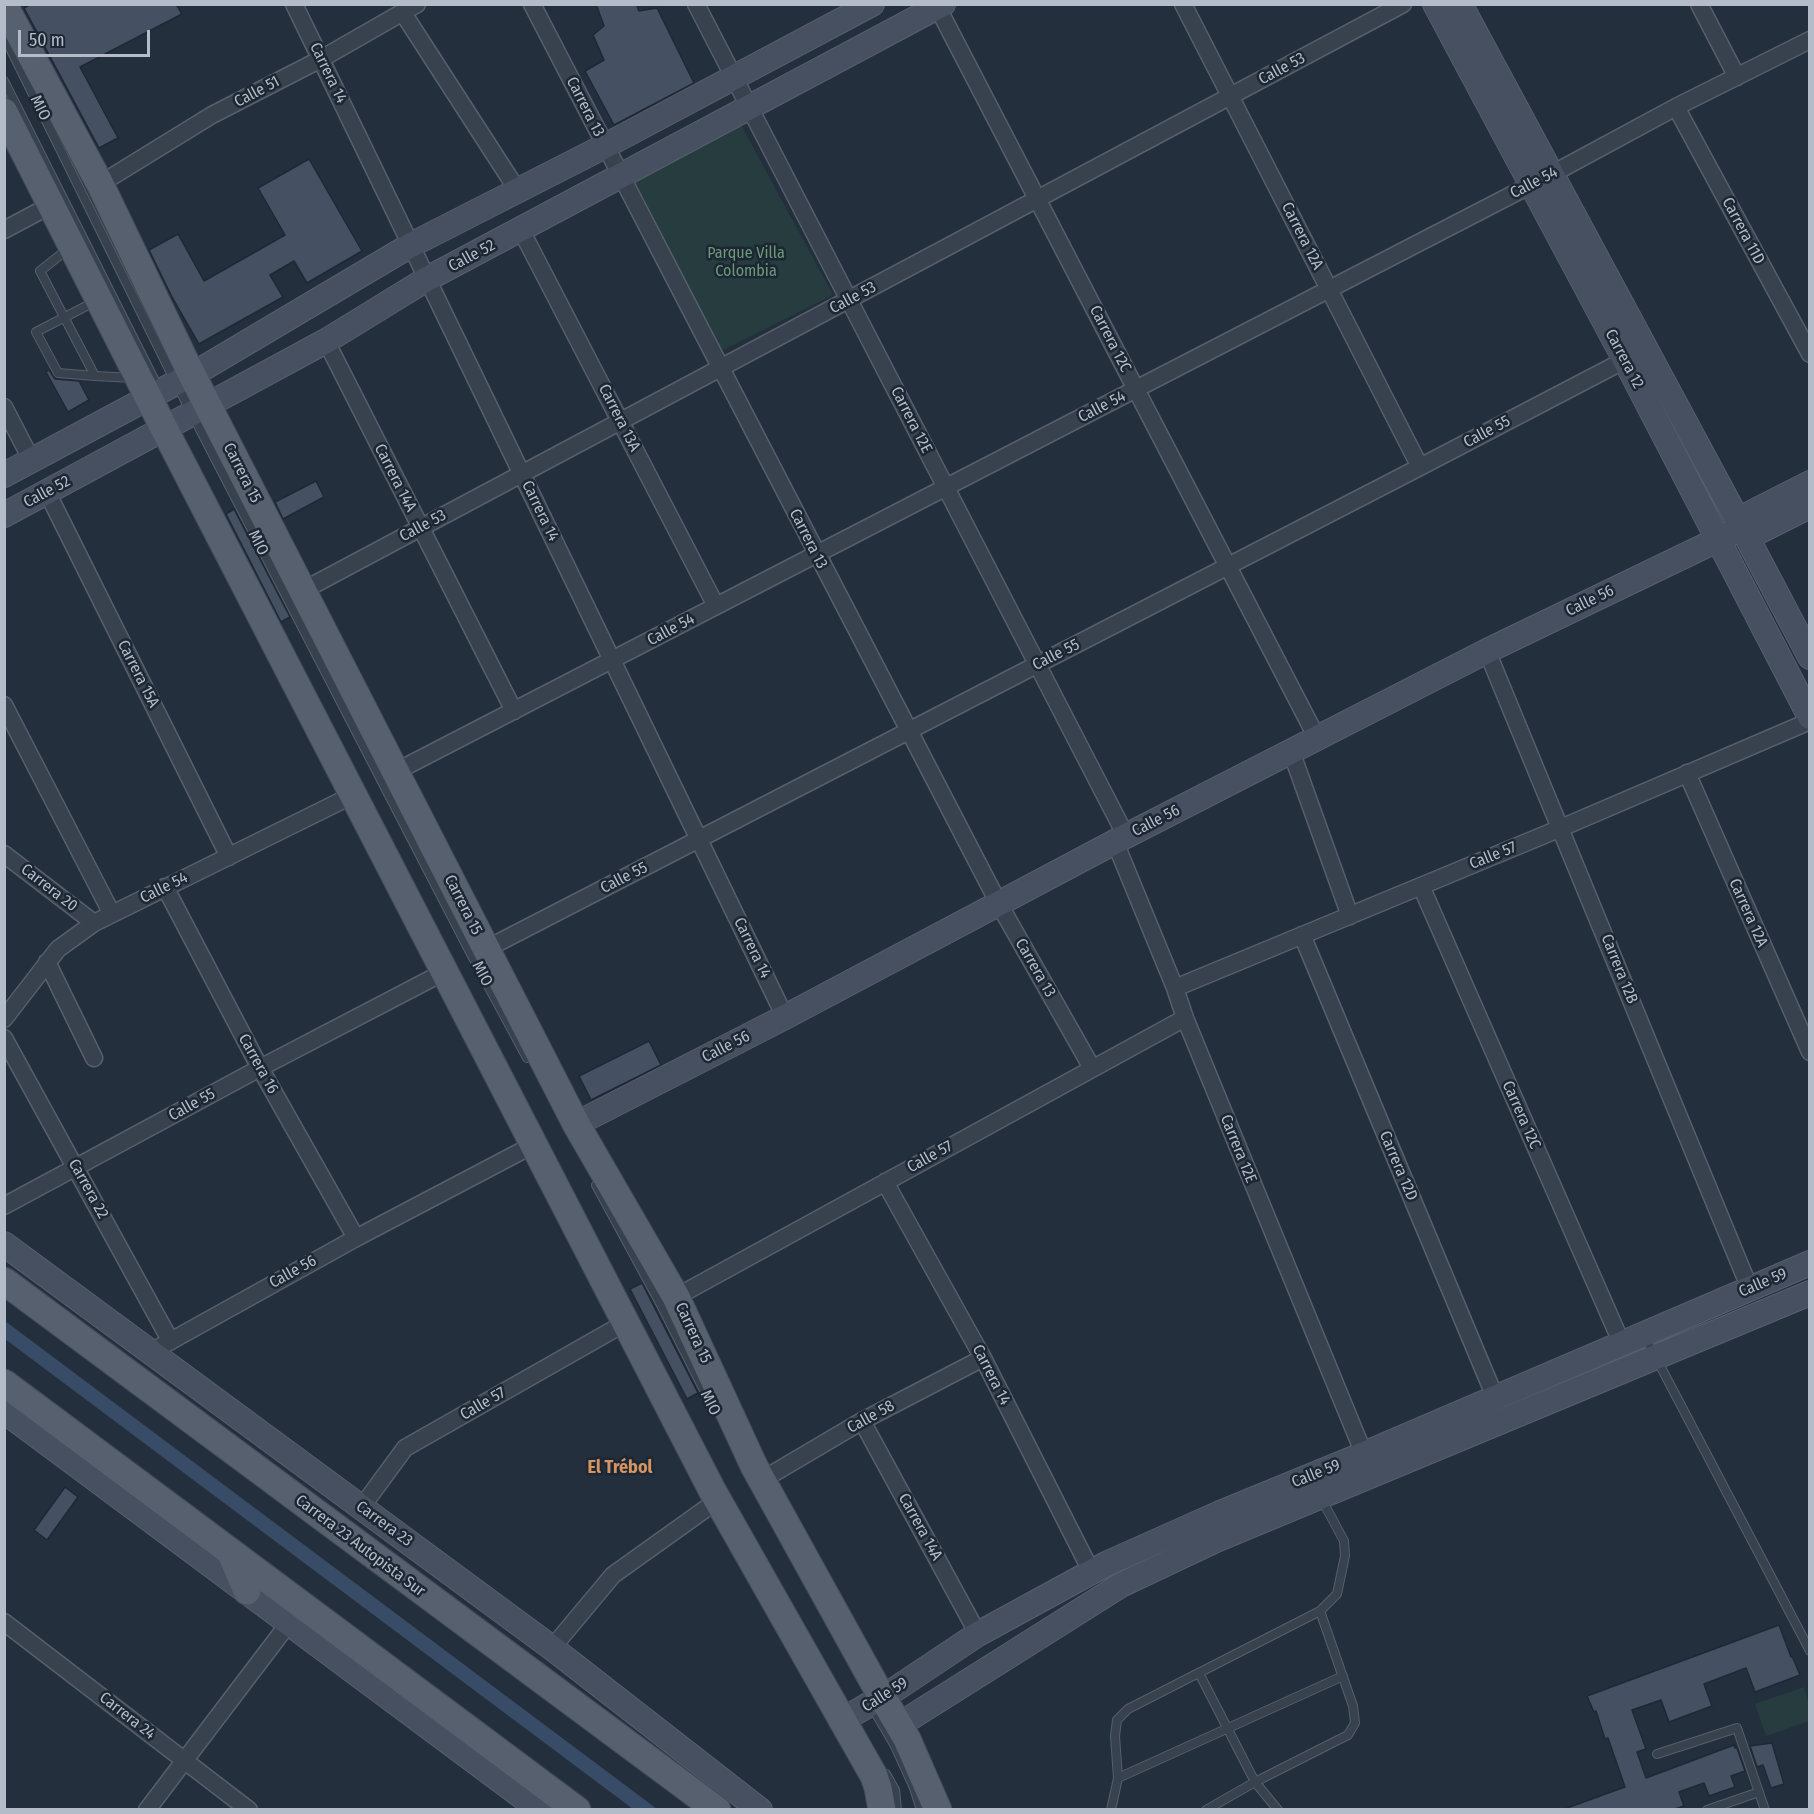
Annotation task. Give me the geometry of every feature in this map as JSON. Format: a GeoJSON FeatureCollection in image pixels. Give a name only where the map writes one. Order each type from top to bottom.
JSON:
{"type":"FeatureCollection","features":[{"type":"Feature","properties":{"kind":"main road","name":"Carrera 15"},"geometry":{"type":"LineString","coordinates":[[4,5],[100,184],[172,404],[353,795],[533,1145],[718,1500],[860,1709],[899,1725],[907,1738],[932,1807]]}},
{"type":"Feature","properties":{"kind":"main road","name":"Carrera 15"},"geometry":{"type":"LineString","coordinates":[[4,112],[99,300],[302,591],[576,1124],[676,1297],[762,1480],[860,1709],[882,1809]]}},
{"type":"Feature","properties":{"kind":"main road","name":"Carrera 23 Autopista Sur"},"geometry":{"type":"LineString","coordinates":[[4,1281],[717,1809]]}},
{"type":"Feature","properties":{"kind":"main road"},"geometry":{"type":"LineString","coordinates":[[4,1383],[577,1809]]}},
{"type":"Feature","properties":{"kind":"main road"},"geometry":{"type":"LineString","coordinates":[[231,1552],[247,1591]]}},
{"type":"Feature","properties":{"kind":"main road"},"geometry":{"type":"LineString","coordinates":[[292,1625],[333,1628]]}},
{"type":"Feature","properties":{"kind":"street","name":"Carrera 14"},"geometry":{"type":"LineString","coordinates":[[294,4],[785,1017]]}},
{"type":"Feature","properties":{"kind":"street","name":"Carrera 13"},"geometry":{"type":"LineString","coordinates":[[532,4],[999,904],[1092,1068]]}},
{"type":"Feature","properties":{"kind":"street","name":"Carrera 12E"},"geometry":{"type":"LineString","coordinates":[[696,4],[1038,664],[1121,839],[1185,1018],[1364,1454]]}},
{"type":"Feature","properties":{"kind":"street","name":"Calle 52"},"geometry":{"type":"LineString","coordinates":[[4,515],[77,476],[172,404],[411,245],[605,146],[872,4]]}},
{"type":"Feature","properties":{"kind":"street","name":"Carrera 12A"},"geometry":{"type":"LineString","coordinates":[[1183,4],[1420,468]]}},
{"type":"Feature","properties":{"kind":"street","name":"Calle 53"},"geometry":{"type":"LineString","coordinates":[[302,591],[1403,4]]}},
{"type":"Feature","properties":{"kind":"street","name":"Carrera 12"},"geometry":{"type":"LineString","coordinates":[[1435,4],[1542,179],[1750,530],[1809,657]]}},
{"type":"Feature","properties":{"kind":"street","name":"Carrera 12"},"geometry":{"type":"LineString","coordinates":[[1460,4],[1625,360],[1809,719]]}},
{"type":"Feature","properties":{"kind":"street"},"geometry":{"type":"LineString","coordinates":[[1699,4],[1737,76]]}},
{"type":"Feature","properties":{"kind":"street","name":"Calle 52"},"geometry":{"type":"LineString","coordinates":[[4,475],[61,445],[172,404],[326,341],[427,279],[939,6]]}},
{"type":"Feature","properties":{"kind":"street","name":"Carrera 12C"},"geometry":{"type":"LineString","coordinates":[[939,6],[1317,738]]}},
{"type":"Feature","properties":{"kind":"street","name":"Calle 51"},"geometry":{"type":"LineString","coordinates":[[100,184],[212,115],[321,59],[410,9]]}},
{"type":"Feature","properties":{"kind":"street"},"geometry":{"type":"LineString","coordinates":[[410,9],[518,191]]}},
{"type":"Feature","properties":{"kind":"street","name":"Calle 54"},"geometry":{"type":"LineString","coordinates":[[395,772],[1809,40]]}},
{"type":"Feature","properties":{"kind":"street","name":"Carrera 11D"},"geometry":{"type":"LineString","coordinates":[[1676,107],[1809,354]]}},
{"type":"Feature","properties":{"kind":"street"},"geometry":{"type":"LineString","coordinates":[[4,230],[51,205]]}},
{"type":"Feature","properties":{"kind":"street","name":"Carrera 13A"},"geometry":{"type":"LineString","coordinates":[[521,230],[716,606]]}},
{"type":"Feature","properties":{"kind":"street","name":"Carrera 14A"},"geometry":{"type":"LineString","coordinates":[[326,341],[514,711]]}},
{"type":"Feature","properties":{"kind":"street","name":"Calle 55"},"geometry":{"type":"LineString","coordinates":[[486,949],[1625,360]]}},
{"type":"Feature","properties":{"kind":"street"},"geometry":{"type":"LineString","coordinates":[[4,407],[32,461]]}},
{"type":"Feature","properties":{"kind":"street"},"geometry":{"type":"LineString","coordinates":[[61,445],[77,476]]}},
{"type":"Feature","properties":{"kind":"street","name":"Calle 56"},"geometry":{"type":"LineString","coordinates":[[1750,530],[1749,514],[1809,483]]}},
{"type":"Feature","properties":{"kind":"street","name":"Carrera 15A"},"geometry":{"type":"LineString","coordinates":[[47,492],[229,856]]}},
{"type":"Feature","properties":{"kind":"street","name":"Calle 56"},"geometry":{"type":"LineString","coordinates":[[576,1124],[785,1017],[1121,839],[1487,651],[1718,540],[1750,530],[1809,506]]}},
{"type":"Feature","properties":{"kind":"street","name":"Carrera 12B"},"geometry":{"type":"LineString","coordinates":[[1487,651],[1750,1289]]}},
{"type":"Feature","properties":{"kind":"street"},"geometry":{"type":"LineString","coordinates":[[4,705],[112,914]]}},
{"type":"Feature","properties":{"kind":"street","name":"Calle 57"},"geometry":{"type":"LineString","coordinates":[[1175,988],[1561,828],[1809,719]]}},
{"type":"Feature","properties":{"kind":"street"},"geometry":{"type":"LineString","coordinates":[[1291,751],[1350,916]]}},
{"type":"Feature","properties":{"kind":"street","name":"Carrera 12A"},"geometry":{"type":"LineString","coordinates":[[1687,773],[1809,1052]]}},
{"type":"Feature","properties":{"kind":"street","name":"Calle 54"},"geometry":{"type":"LineString","coordinates":[[4,1019],[58,949],[94,923],[353,795]]}},
{"type":"Feature","properties":{"kind":"street","name":"Carrera 20"},"geometry":{"type":"LineString","coordinates":[[4,854],[94,923]]}},
{"type":"Feature","properties":{"kind":"street","name":"Carrera 12C"},"geometry":{"type":"LineString","coordinates":[[1420,886],[1622,1344]]}},
{"type":"Feature","properties":{"kind":"street","name":"Carrera 16"},"geometry":{"type":"LineString","coordinates":[[165,887],[260,1068],[356,1238]]}},
{"type":"Feature","properties":{"kind":"street","name":"Carrera 12D"},"geometry":{"type":"LineString","coordinates":[[1302,935],[1495,1397]]}},
{"type":"Feature","properties":{"kind":"street"},"geometry":{"type":"LineString","coordinates":[[47,962],[94,1058]]}},
{"type":"Feature","properties":{"kind":"street","name":"Calle 55"},"geometry":{"type":"LineString","coordinates":[[4,1206],[444,972]]}},
{"type":"Feature","properties":{"kind":"street","name":"Calle 57"},"geometry":{"type":"LineString","coordinates":[[676,1297],[1185,1018]]}},
{"type":"Feature","properties":{"kind":"street","name":"Carrera 22"},"geometry":{"type":"LineString","coordinates":[[4,1038],[76,1169],[161,1346]]}},
{"type":"Feature","properties":{"kind":"street","name":"Calle 56"},"geometry":{"type":"LineString","coordinates":[[161,1346],[356,1238],[533,1145]]}},
{"type":"Feature","properties":{"kind":"street","name":"Carrera 14"},"geometry":{"type":"LineString","coordinates":[[885,1182],[1099,1567]]}},
{"type":"Feature","properties":{"kind":"street","name":"Carrera 23"},"geometry":{"type":"LineString","coordinates":[[4,1244],[161,1346],[362,1508],[552,1648],[760,1809]]}},
{"type":"Feature","properties":{"kind":"street","name":"Calle 59"},"geometry":{"type":"LineString","coordinates":[[899,1725],[1121,1585],[1216,1540],[1316,1486],[1364,1454],[1809,1263]]}},
{"type":"Feature","properties":{"kind":"street","name":"Calle 59"},"geometry":{"type":"LineString","coordinates":[[860,1709],[978,1634],[1099,1567],[1220,1513],[1316,1486],[1655,1358],[1809,1293]]}},
{"type":"Feature","properties":{"kind":"street","name":"Calle 57"},"geometry":{"type":"LineString","coordinates":[[362,1508],[405,1448],[625,1323]]}},
{"type":"Feature","properties":{"kind":"street","name":"Calle 58"},"geometry":{"type":"LineString","coordinates":[[762,1480],[862,1421],[983,1358]]}},
{"type":"Feature","properties":{"kind":"street"},"geometry":{"type":"LineString","coordinates":[[9,1421],[247,1591],[540,1809]]}},
{"type":"Feature","properties":{"kind":"street","name":"Carrera 14A"},"geometry":{"type":"LineString","coordinates":[[862,1421],[978,1634]]}},
{"type":"Feature","properties":{"kind":"street"},"geometry":{"type":"LineString","coordinates":[[552,1648],[613,1575],[718,1500]]}},
{"type":"Feature","properties":{"kind":"street"},"geometry":{"type":"LineString","coordinates":[[1099,1567],[1121,1585]]}},
{"type":"Feature","properties":{"kind":"street","name":"Carrera 24"},"geometry":{"type":"LineString","coordinates":[[4,1622],[249,1809]]}},
{"type":"Feature","properties":{"kind":"street"},"geometry":{"type":"LineString","coordinates":[[147,1809],[292,1625]]}},
{"type":"Feature","properties":{"kind":"lane","name":"MIO"},"geometry":{"type":"LineString","coordinates":[[4,36],[172,404]]}},
{"type":"Feature","properties":{"kind":"lane","name":"MIO"},"geometry":{"type":"LineString","coordinates":[[4,81],[172,404],[529,1061]]}},
{"type":"Feature","properties":{"kind":"lane"},"geometry":{"type":"LineString","coordinates":[[71,246],[40,271],[95,376]]}},
{"type":"Feature","properties":{"kind":"lane"},"geometry":{"type":"LineString","coordinates":[[99,300],[36,332],[58,373],[95,376],[172,404]]}},
{"type":"Feature","properties":{"kind":"lane","name":"MIO"},"geometry":{"type":"LineString","coordinates":[[591,1176],[660,1303],[718,1419]]}},
{"type":"Feature","properties":{"kind":"lane"},"geometry":{"type":"LineString","coordinates":[[1644,1335],[1809,1651]]}},
{"type":"Feature","properties":{"kind":"lane"},"geometry":{"type":"LineString","coordinates":[[1111,1809],[1118,1778],[1115,1736],[1117,1720],[1128,1709],[1320,1611],[1336,1594],[1345,1556],[1341,1536],[1316,1486]]}},
{"type":"Feature","properties":{"kind":"lane"},"geometry":{"type":"LineString","coordinates":[[1206,1809],[1348,1735],[1355,1723],[1353,1706],[1320,1611]]}},
{"type":"Feature","properties":{"kind":"lane"},"geometry":{"type":"LineString","coordinates":[[1199,1673],[1255,1782],[1278,1809]]}},
{"type":"Feature","properties":{"kind":"lane"},"geometry":{"type":"LineString","coordinates":[[1118,1778],[1343,1676]]}},
{"type":"Feature","properties":{"kind":"lane"},"geometry":{"type":"LineString","coordinates":[[860,1709],[895,1746],[914,1788],[932,1807]]}},
{"type":"Feature","properties":{"kind":"lane"},"geometry":{"type":"LineString","coordinates":[[1657,1754],[1737,1728],[1765,1809]]}},
{"type":"Feature","properties":{"kind":"lane"},"geometry":{"type":"LineString","coordinates":[[881,1765],[895,1790],[897,1809]]}},
{"type":"Feature","properties":{"kind":"lane"},"geometry":{"type":"LineString","coordinates":[[1707,1809],[1759,1792]]}},
{"type":"Feature","properties":{"kind":"green space","name":"Parque Villa Colombia"},"geometry":{"type":"Polygon","coordinates":[[[740,123],[833,295],[721,351],[634,180],[740,123]]]}},
{"type":"Feature","properties":{"kind":"green space"},"geometry":{"type":"Polygon","coordinates":[[[1804,1687],[1809,1704],[1809,1721],[1766,1736],[1755,1704],[1804,1687]]]}},
{"type":"Feature","properties":{"kind":"water"},"geometry":{"type":"Polygon","coordinates":[[[5,1321],[657,1809],[633,1809],[5,1339],[5,1321]]]}},
{"type":"Feature","properties":{"kind":"building"},"geometry":{"type":"Polygon","coordinates":[[[31,4],[176,4],[182,14],[80,67],[118,138],[99,148],[24,8],[31,4]]]}},
{"type":"Feature","properties":{"kind":"building"},"geometry":{"type":"Polygon","coordinates":[[[596,4],[636,4],[639,11],[657,8],[694,83],[614,125],[585,71],[604,60],[593,35],[604,26],[596,4]]]}},
{"type":"Feature","properties":{"kind":"building"},"geometry":{"type":"Polygon","coordinates":[[[309,159],[362,251],[307,283],[294,261],[270,275],[283,297],[199,344],[149,250],[178,234],[204,281],[285,235],[258,188],[309,159]]]}},
{"type":"Feature","properties":{"kind":"building"},"geometry":{"type":"Polygon","coordinates":[[[49,370],[55,379],[79,381],[89,400],[68,412],[46,372],[49,370]]]}},
{"type":"Feature","properties":{"kind":"building"},"geometry":{"type":"Polygon","coordinates":[[[316,481],[324,497],[283,519],[275,502],[316,481]]]}},
{"type":"Feature","properties":{"kind":"building"},"geometry":{"type":"Polygon","coordinates":[[[234,509],[290,617],[281,622],[226,514],[234,509]]]}},
{"type":"Feature","properties":{"kind":"building"},"geometry":{"type":"Polygon","coordinates":[[[649,1041],[661,1065],[591,1100],[579,1076],[649,1041]]]}},
{"type":"Feature","properties":{"kind":"building"},"geometry":{"type":"Polygon","coordinates":[[[642,1283],[698,1393],[687,1399],[630,1289],[642,1283]]]}},
{"type":"Feature","properties":{"kind":"building"},"geometry":{"type":"Polygon","coordinates":[[[65,1487],[78,1497],[47,1540],[34,1530],[65,1487]]]}},
{"type":"Feature","properties":{"kind":"building"},"geometry":{"type":"Polygon","coordinates":[[[1779,1625],[1800,1675],[1755,1692],[1746,1668],[1704,1684],[1712,1706],[1669,1722],[1661,1700],[1632,1710],[1646,1749],[1637,1752],[1646,1778],[1734,1745],[1745,1771],[1731,1776],[1735,1787],[1709,1796],[1704,1783],[1679,1792],[1684,1806],[1675,1809],[1567,1808],[1625,1787],[1608,1738],[1605,1739],[1596,1711],[1594,1712],[1587,1696],[1779,1625]]]}},
{"type":"Feature","properties":{"kind":"building"},"geometry":{"type":"Polygon","coordinates":[[[1772,1743],[1784,1784],[1771,1788],[1763,1765],[1757,1767],[1750,1746],[1772,1743]]]}},
{"type":"Feature","properties":{"kind":"district","name":"El Trébol"},"geometry":{"type":"Point","coordinates":[620,1468]}}]}
